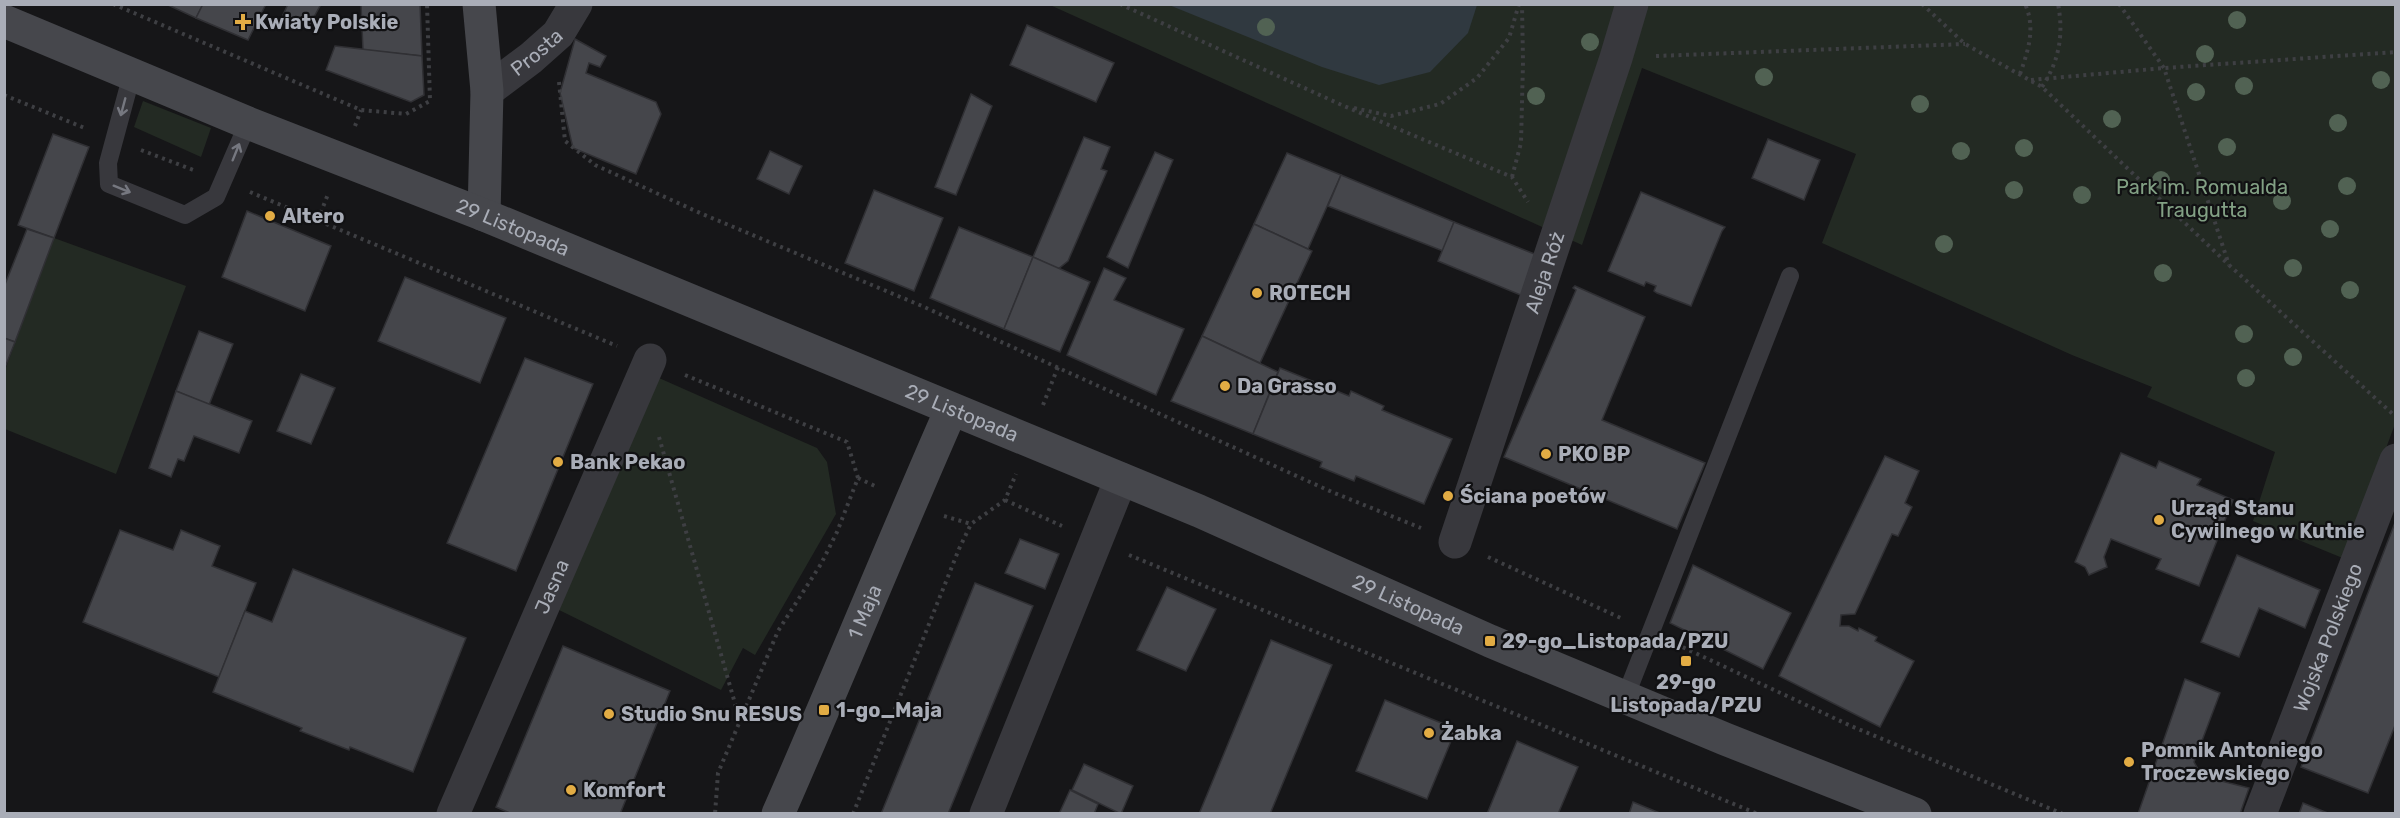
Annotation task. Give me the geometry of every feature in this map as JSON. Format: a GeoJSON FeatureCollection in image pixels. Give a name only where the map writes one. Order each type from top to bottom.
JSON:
{"type":"FeatureCollection","features":[{"type":"Feature","properties":{"kind":"street"},"geometry":{"type":"LineString","coordinates":[[479,4],[487,92],[484,215]]}},
{"type":"Feature","properties":{"kind":"street","name":"Prosta"},"geometry":{"type":"LineString","coordinates":[[487,92],[558,34],[576,4]]}},
{"type":"Feature","properties":{"kind":"street","name":"Aleja Róż"},"geometry":{"type":"LineString","coordinates":[[1455,542],[1632,4]]}},
{"type":"Feature","properties":{"kind":"street","name":"29 Listopada"},"geometry":{"type":"LineString","coordinates":[[4,21],[248,123],[484,215],[1121,479],[1625,698],[1915,813]]}},
{"type":"Feature","properties":{"kind":"street","name":"Jasna"},"geometry":{"type":"LineString","coordinates":[[453,813],[650,360]]}},
{"type":"Feature","properties":{"kind":"street","name":"1 Maja"},"geometry":{"type":"LineString","coordinates":[[778,813],[828,699],[909,502],[951,410]]}},
{"type":"Feature","properties":{"kind":"street","name":"Wojska Polskiego"},"geometry":{"type":"LineString","coordinates":[[2260,813],[2396,460]]}},
{"type":"Feature","properties":{"kind":"street"},"geometry":{"type":"LineString","coordinates":[[986,813],[1121,479]]}},
{"type":"Feature","properties":{"kind":"lane"},"geometry":{"type":"LineString","coordinates":[[132,74],[108,163],[109,184],[185,215],[216,197],[248,123]]}},
{"type":"Feature","properties":{"kind":"lane"},"geometry":{"type":"LineString","coordinates":[[1625,698],[1790,276]]}},
{"type":"Feature","properties":{"kind":"path"},"geometry":{"type":"LineString","coordinates":[[113,4],[361,110],[406,114],[430,101],[427,4]]}},
{"type":"Feature","properties":{"kind":"path"},"geometry":{"type":"LineString","coordinates":[[1120,4],[1344,106],[1512,177],[1521,142],[1523,62],[1520,4]]}},
{"type":"Feature","properties":{"kind":"path"},"geometry":{"type":"LineString","coordinates":[[1344,106],[1391,116],[1440,104],[1477,78],[1509,38],[1520,4]]}},
{"type":"Feature","properties":{"kind":"path"},"geometry":{"type":"LineString","coordinates":[[1922,4],[1965,44],[2042,87],[2229,266],[2396,417]]}},
{"type":"Feature","properties":{"kind":"path"},"geometry":{"type":"LineString","coordinates":[[2020,74],[2031,38],[2029,14],[2025,4]]}},
{"type":"Feature","properties":{"kind":"path"},"geometry":{"type":"LineString","coordinates":[[2042,87],[2054,69],[2062,40],[2058,4]]}},
{"type":"Feature","properties":{"kind":"path"},"geometry":{"type":"LineString","coordinates":[[2120,4],[2164,68],[2229,266]]}},
{"type":"Feature","properties":{"kind":"path"},"geometry":{"type":"LineString","coordinates":[[558,34],[570,46],[559,71],[565,141],[595,165],[700,213],[933,310],[1332,492],[1455,542],[1628,621]]}},
{"type":"Feature","properties":{"kind":"path"},"geometry":{"type":"LineString","coordinates":[[1616,58],[1965,44]]}},
{"type":"Feature","properties":{"kind":"path"},"geometry":{"type":"LineString","coordinates":[[2030,80],[2396,52]]}},
{"type":"Feature","properties":{"kind":"path"},"geometry":{"type":"LineString","coordinates":[[4,95],[224,182],[847,442],[858,478],[837,532],[821,564],[778,631],[718,773],[715,813]]}},
{"type":"Feature","properties":{"kind":"path"},"geometry":{"type":"LineString","coordinates":[[658,436],[740,721]]}},
{"type":"Feature","properties":{"kind":"path"},"geometry":{"type":"LineString","coordinates":[[854,813],[958,549],[971,524],[1005,500],[1096,542],[1758,813]]}},
{"type":"Feature","properties":{"kind":"path"},"geometry":{"type":"LineString","coordinates":[[1671,641],[1851,726],[2063,813]]}},
{"type":"Feature","properties":{"kind":"green space","name":"Park im. Romualda Traugutta"},"geometry":{"type":"Polygon","coordinates":[[[1050,5],[2395,5],[2395,424],[2345,559],[2253,521],[2275,452],[2147,397],[2152,387],[2072,355],[1822,243],[1856,154],[1642,68],[1582,245],[1050,5]]]}},
{"type":"Feature","properties":{"kind":"green space"},"geometry":{"type":"Polygon","coordinates":[[[143,101],[211,128],[201,157],[134,127],[143,101]]]}},
{"type":"Feature","properties":{"kind":"green space"},"geometry":{"type":"Polygon","coordinates":[[[54,238],[186,286],[116,474],[5,429],[5,370],[54,238]]]}},
{"type":"Feature","properties":{"kind":"green space"},"geometry":{"type":"Polygon","coordinates":[[[650,374],[817,448],[827,462],[836,514],[755,655],[743,648],[721,690],[551,606],[650,374]]]}},
{"type":"Feature","properties":{"kind":"shaded area"},"geometry":{"type":"Polygon","coordinates":[[[1477,4],[1468,33],[1430,72],[1379,85],[1322,67],[1169,5],[1477,4]]]}},
{"type":"Feature","properties":{"kind":"building"},"geometry":{"type":"Polygon","coordinates":[[[166,4],[203,4],[196,18],[166,4]]]}},
{"type":"Feature","properties":{"kind":"building"},"geometry":{"type":"Polygon","coordinates":[[[203,4],[266,4],[248,40],[196,18],[203,4]]]}},
{"type":"Feature","properties":{"kind":"building"},"geometry":{"type":"Polygon","coordinates":[[[288,4],[321,4],[308,28],[283,15],[288,4]]]}},
{"type":"Feature","properties":{"kind":"building"},"geometry":{"type":"Polygon","coordinates":[[[361,4],[420,4],[422,56],[363,50],[361,4]]]}},
{"type":"Feature","properties":{"kind":"building"},"geometry":{"type":"Polygon","coordinates":[[[1027,25],[1114,63],[1096,102],[1010,65],[1027,25]]]}},
{"type":"Feature","properties":{"kind":"building"},"geometry":{"type":"Polygon","coordinates":[[[575,39],[606,56],[600,67],[589,63],[586,73],[656,102],[661,114],[636,174],[573,148],[560,93],[575,39]]]}},
{"type":"Feature","properties":{"kind":"building"},"geometry":{"type":"Polygon","coordinates":[[[335,46],[422,56],[424,95],[411,102],[326,70],[335,46]]]}},
{"type":"Feature","properties":{"kind":"building"},"geometry":{"type":"Polygon","coordinates":[[[971,94],[992,106],[956,195],[935,187],[971,94]]]}},
{"type":"Feature","properties":{"kind":"building"},"geometry":{"type":"Polygon","coordinates":[[[53,134],[89,147],[54,238],[18,225],[53,134]]]}},
{"type":"Feature","properties":{"kind":"building"},"geometry":{"type":"Polygon","coordinates":[[[1084,137],[1110,147],[1101,169],[1107,171],[1068,261],[1058,269],[1033,257],[1084,137]]]}},
{"type":"Feature","properties":{"kind":"building"},"geometry":{"type":"Polygon","coordinates":[[[1768,139],[1820,160],[1804,200],[1752,178],[1768,139]]]}},
{"type":"Feature","properties":{"kind":"building"},"geometry":{"type":"Polygon","coordinates":[[[770,151],[802,166],[789,194],[757,179],[770,151]]]}},
{"type":"Feature","properties":{"kind":"building"},"geometry":{"type":"Polygon","coordinates":[[[1155,152],[1173,160],[1128,268],[1107,257],[1155,152]]]}},
{"type":"Feature","properties":{"kind":"building"},"geometry":{"type":"Polygon","coordinates":[[[1287,153],[1341,175],[1308,249],[1254,224],[1287,153]]]}},
{"type":"Feature","properties":{"kind":"building"},"geometry":{"type":"Polygon","coordinates":[[[1341,175],[1454,222],[1443,251],[1328,206],[1341,175]]]}},
{"type":"Feature","properties":{"kind":"building"},"geometry":{"type":"Polygon","coordinates":[[[874,190],[943,218],[914,291],[845,263],[874,190]]]}},
{"type":"Feature","properties":{"kind":"building"},"geometry":{"type":"Polygon","coordinates":[[[1641,192],[1725,227],[1691,306],[1657,293],[1654,291],[1656,286],[1646,282],[1644,286],[1608,271],[1641,192]]]}},
{"type":"Feature","properties":{"kind":"building"},"geometry":{"type":"Polygon","coordinates":[[[247,211],[331,246],[305,311],[222,277],[247,211]]]}},
{"type":"Feature","properties":{"kind":"building"},"geometry":{"type":"Polygon","coordinates":[[[1454,222],[1537,255],[1523,296],[1438,261],[1454,222]]]}},
{"type":"Feature","properties":{"kind":"building","name":"ROTECH"},"geometry":{"type":"Polygon","coordinates":[[[1254,224],[1312,251],[1260,363],[1202,336],[1254,224]]]}},
{"type":"Feature","properties":{"kind":"building"},"geometry":{"type":"Polygon","coordinates":[[[959,227],[1033,257],[1004,329],[930,298],[959,227]]]}},
{"type":"Feature","properties":{"kind":"building"},"geometry":{"type":"Polygon","coordinates":[[[27,229],[54,238],[15,342],[4,338],[4,287],[27,229]]]}},
{"type":"Feature","properties":{"kind":"building"},"geometry":{"type":"Polygon","coordinates":[[[1033,257],[1090,282],[1060,352],[1004,329],[1033,257]]]}},
{"type":"Feature","properties":{"kind":"building"},"geometry":{"type":"Polygon","coordinates":[[[1104,268],[1126,278],[1114,300],[1184,329],[1156,395],[1067,355],[1104,268]]]}},
{"type":"Feature","properties":{"kind":"building"},"geometry":{"type":"Polygon","coordinates":[[[405,277],[506,318],[480,383],[378,341],[405,277]]]}},
{"type":"Feature","properties":{"kind":"building"},"geometry":{"type":"Polygon","coordinates":[[[1575,286],[1645,317],[1602,420],[1705,463],[1677,529],[1504,457],[1576,290],[1573,288],[1575,286]]]}},
{"type":"Feature","properties":{"kind":"building"},"geometry":{"type":"Polygon","coordinates":[[[199,331],[233,344],[209,405],[176,391],[199,331]]]}},
{"type":"Feature","properties":{"kind":"building","name":"Da Grasso"},"geometry":{"type":"Polygon","coordinates":[[[1202,336],[1278,372],[1253,434],[1171,401],[1202,336]]]}},
{"type":"Feature","properties":{"kind":"building"},"geometry":{"type":"Polygon","coordinates":[[[4,338],[15,342],[4,370],[4,338]]]}},
{"type":"Feature","properties":{"kind":"building"},"geometry":{"type":"Polygon","coordinates":[[[525,358],[593,384],[516,571],[447,543],[525,358]]]}},
{"type":"Feature","properties":{"kind":"building"},"geometry":{"type":"Polygon","coordinates":[[[1280,368],[1349,396],[1351,391],[1384,406],[1382,410],[1452,439],[1424,504],[1356,476],[1354,481],[1320,467],[1322,462],[1253,434],[1280,368]]]}},
{"type":"Feature","properties":{"kind":"building"},"geometry":{"type":"Polygon","coordinates":[[[301,374],[335,388],[311,444],[277,431],[301,374]]]}},
{"type":"Feature","properties":{"kind":"building"},"geometry":{"type":"Polygon","coordinates":[[[176,391],[252,421],[239,453],[194,436],[184,461],[178,459],[171,477],[149,468],[176,391]]]}},
{"type":"Feature","properties":{"kind":"building","name":"Urząd Stanu Cywilnego w Kutnie"},"geometry":{"type":"Polygon","coordinates":[[[2121,453],[2156,468],[2159,461],[2201,479],[2197,485],[2233,500],[2199,586],[2156,569],[2161,559],[2111,539],[2104,557],[2107,567],[2089,575],[2085,567],[2075,562],[2121,453]]]}},
{"type":"Feature","properties":{"kind":"building"},"geometry":{"type":"Polygon","coordinates":[[[1885,456],[1919,471],[1905,503],[1912,507],[1898,536],[1892,534],[1855,614],[1841,615],[1840,626],[1849,626],[1858,631],[1859,628],[1877,637],[1875,641],[1914,661],[1880,727],[1779,676],[1885,456]]]}},
{"type":"Feature","properties":{"kind":"building"},"geometry":{"type":"Polygon","coordinates":[[[2396,520],[2396,723],[2368,793],[2301,767],[2396,520]]]}},
{"type":"Feature","properties":{"kind":"building"},"geometry":{"type":"Polygon","coordinates":[[[120,530],[173,550],[181,530],[220,546],[212,566],[256,583],[219,677],[83,622],[120,530]]]}},
{"type":"Feature","properties":{"kind":"building"},"geometry":{"type":"Polygon","coordinates":[[[1020,539],[1059,554],[1045,589],[1005,573],[1020,539]]]}},
{"type":"Feature","properties":{"kind":"building"},"geometry":{"type":"Polygon","coordinates":[[[2237,555],[2320,590],[2305,628],[2259,608],[2239,657],[2201,642],[2237,555]]]}},
{"type":"Feature","properties":{"kind":"building"},"geometry":{"type":"Polygon","coordinates":[[[1693,565],[1791,613],[1763,669],[1670,623],[1693,565]]]}},
{"type":"Feature","properties":{"kind":"building"},"geometry":{"type":"Polygon","coordinates":[[[293,569],[466,638],[413,772],[350,747],[349,750],[300,731],[302,728],[213,692],[245,611],[272,622],[293,569]]]}},
{"type":"Feature","properties":{"kind":"building"},"geometry":{"type":"Polygon","coordinates":[[[975,583],[1033,606],[948,814],[881,814],[975,583]]]}},
{"type":"Feature","properties":{"kind":"building"},"geometry":{"type":"Polygon","coordinates":[[[1167,587],[1216,609],[1186,671],[1137,650],[1167,587]]]}},
{"type":"Feature","properties":{"kind":"building"},"geometry":{"type":"Polygon","coordinates":[[[1271,640],[1332,665],[1270,814],[1199,814],[1271,640]]]}},
{"type":"Feature","properties":{"kind":"building"},"geometry":{"type":"Polygon","coordinates":[[[563,646],[670,691],[620,814],[512,814],[496,807],[563,646]]]}},
{"type":"Feature","properties":{"kind":"building"},"geometry":{"type":"Polygon","coordinates":[[[2185,679],[2220,693],[2194,762],[2202,776],[2249,788],[2240,814],[2138,814],[2185,679]]]}},
{"type":"Feature","properties":{"kind":"building"},"geometry":{"type":"Polygon","coordinates":[[[1385,700],[1456,729],[1427,799],[1356,771],[1385,700]]]}},
{"type":"Feature","properties":{"kind":"building"},"geometry":{"type":"Polygon","coordinates":[[[1517,741],[1578,767],[1558,814],[1487,814],[1517,741]]]}},
{"type":"Feature","properties":{"kind":"building"},"geometry":{"type":"Polygon","coordinates":[[[1084,764],[1133,786],[1121,814],[1072,790],[1084,764]]]}},
{"type":"Feature","properties":{"kind":"building"},"geometry":{"type":"Polygon","coordinates":[[[1070,790],[1098,804],[1094,814],[1059,814],[1070,790]]]}},
{"type":"Feature","properties":{"kind":"building"},"geometry":{"type":"Polygon","coordinates":[[[1633,802],[1662,814],[1629,814],[1633,802]]]}},
{"type":"Feature","properties":{"kind":"building"},"geometry":{"type":"Polygon","coordinates":[[[2303,803],[2330,814],[2299,814],[2303,803]]]}},
{"type":"Feature","properties":{"kind":"place","name":"Kwiaty Polskie"},"geometry":{"type":"Point","coordinates":[243,22]}},
{"type":"Feature","properties":{"kind":"place","name":"Altero"},"geometry":{"type":"Point","coordinates":[270,216]}},
{"type":"Feature","properties":{"kind":"place","name":"ROTECH"},"geometry":{"type":"Point","coordinates":[1257,293]}},
{"type":"Feature","properties":{"kind":"place","name":"Da Grasso"},"geometry":{"type":"Point","coordinates":[1225,386]}},
{"type":"Feature","properties":{"kind":"place","name":"PKO BP"},"geometry":{"type":"Point","coordinates":[1546,454]}},
{"type":"Feature","properties":{"kind":"place","name":"Bank Pekao"},"geometry":{"type":"Point","coordinates":[558,462]}},
{"type":"Feature","properties":{"kind":"place","name":"Ściana poetów"},"geometry":{"type":"Point","coordinates":[1448,496]}},
{"type":"Feature","properties":{"kind":"place","name":"Urząd Stanu Cywilnego w Kutnie"},"geometry":{"type":"Point","coordinates":[2159,520]}},
{"type":"Feature","properties":{"kind":"place","name":"29-go_Listopada/PZU"},"geometry":{"type":"Point","coordinates":[1490,641]}},
{"type":"Feature","properties":{"kind":"place","name":"29-go Listopada/PZU"},"geometry":{"type":"Point","coordinates":[1686,661]}},
{"type":"Feature","properties":{"kind":"place","name":"1-go_Maja"},"geometry":{"type":"Point","coordinates":[824,710]}},
{"type":"Feature","properties":{"kind":"place","name":"Studio Snu RESUS"},"geometry":{"type":"Point","coordinates":[609,714]}},
{"type":"Feature","properties":{"kind":"place","name":"Żabka"},"geometry":{"type":"Point","coordinates":[1429,733]}},
{"type":"Feature","properties":{"kind":"place","name":"Pomnik Antoniego Troczewskiego"},"geometry":{"type":"Point","coordinates":[2129,762]}},
{"type":"Feature","properties":{"kind":"place","name":"Komfort"},"geometry":{"type":"Point","coordinates":[571,790]}}]}
